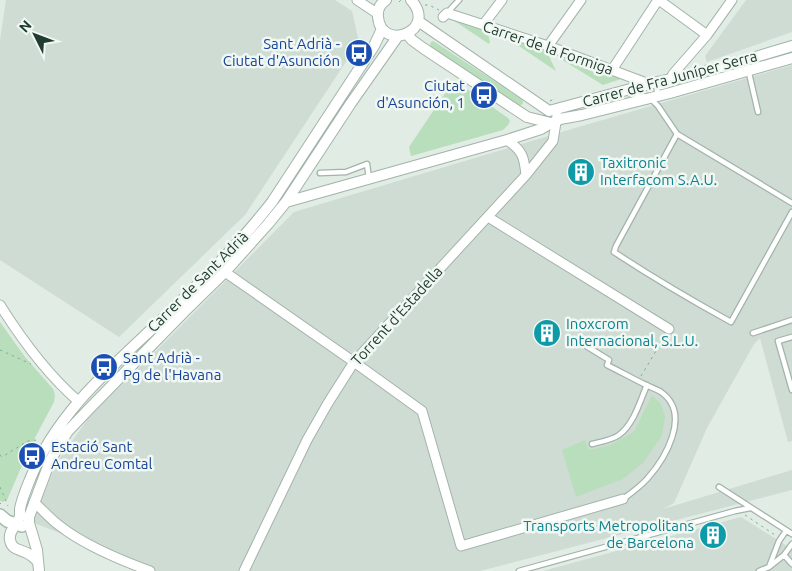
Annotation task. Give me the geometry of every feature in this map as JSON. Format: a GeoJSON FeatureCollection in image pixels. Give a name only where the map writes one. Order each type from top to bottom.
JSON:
{"type":"FeatureCollection","features":[{"type":"Feature","properties":{"kind":"main road"},"geometry":{"type":"LineString","coordinates":[[0,515],[20,528]]}},
{"type":"Feature","properties":{"kind":"street"},"geometry":{"type":"LineString","coordinates":[[357,0],[378,14]]}},
{"type":"Feature","properties":{"kind":"street"},"geometry":{"type":"LineString","coordinates":[[411,0],[418,10],[418,21]]}},
{"type":"Feature","properties":{"kind":"street"},"geometry":{"type":"LineString","coordinates":[[484,25],[502,0]]}},
{"type":"Feature","properties":{"kind":"street"},"geometry":{"type":"LineString","coordinates":[[548,46],[582,0]]}},
{"type":"Feature","properties":{"kind":"street"},"geometry":{"type":"LineString","coordinates":[[612,70],[659,0],[707,35]]}},
{"type":"Feature","properties":{"kind":"street"},"geometry":{"type":"LineString","coordinates":[[671,79],[673,74],[707,35],[732,0]]}},
{"type":"Feature","properties":{"kind":"street"},"geometry":{"type":"LineString","coordinates":[[382,1],[378,14],[379,22],[382,29],[389,34],[403,35],[412,40],[527,117],[555,121]]}},
{"type":"Feature","properties":{"kind":"street","name":"Carrer de la Formiga"},"geometry":{"type":"LineString","coordinates":[[445,15],[484,25],[548,46],[649,84]]}},
{"type":"Feature","properties":{"kind":"street","name":"Carrer de Sant Adrià"},"geometry":{"type":"LineString","coordinates":[[382,29],[374,46],[257,222],[183,298],[108,370],[78,401],[58,426],[38,458],[26,488],[20,509],[20,528],[29,523],[34,502],[50,461],[68,431],[225,272],[268,224],[286,202],[351,103],[403,35],[415,27],[418,21]]}},
{"type":"Feature","properties":{"kind":"street","name":"Carrer de Fra Juníper Serra"},"geometry":{"type":"LineString","coordinates":[[418,21],[549,111],[649,84],[722,67],[792,46]]}},
{"type":"Feature","properties":{"kind":"street","name":"Carrer de Fra Juníper Serra"},"geometry":{"type":"LineString","coordinates":[[286,202],[507,140],[541,129],[555,121],[655,100],[792,58]]}},
{"type":"Feature","properties":{"kind":"street","name":"Torrent d'Estadella"},"geometry":{"type":"LineString","coordinates":[[244,571],[307,440],[354,362],[526,175],[553,141],[555,121],[562,108]]}},
{"type":"Feature","properties":{"kind":"street"},"geometry":{"type":"LineString","coordinates":[[507,140],[515,146],[524,158],[526,175]]}},
{"type":"Feature","properties":{"kind":"street"},"geometry":{"type":"LineString","coordinates":[[488,217],[669,329]]}},
{"type":"Feature","properties":{"kind":"street"},"geometry":{"type":"LineString","coordinates":[[225,272],[422,412],[461,546],[623,498]]}},
{"type":"Feature","properties":{"kind":"street"},"geometry":{"type":"LineString","coordinates":[[0,305],[36,356],[57,381],[88,410]]}},
{"type":"Feature","properties":{"kind":"street"},"geometry":{"type":"LineString","coordinates":[[34,502],[51,519],[71,534],[112,556],[150,571]]}},
{"type":"Feature","properties":{"kind":"street"},"geometry":{"type":"LineString","coordinates":[[2,506],[7,513],[12,514],[20,509]]}},
{"type":"Feature","properties":{"kind":"street"},"geometry":{"type":"LineString","coordinates":[[20,528],[34,539],[39,566],[32,556],[18,550],[10,541],[10,536],[20,528]]}},
{"type":"Feature","properties":{"kind":"street"},"geometry":{"type":"LineString","coordinates":[[25,552],[34,543]]}},
{"type":"Feature","properties":{"kind":"lane"},"geometry":{"type":"LineString","coordinates":[[445,15],[459,0]]}},
{"type":"Feature","properties":{"kind":"lane"},"geometry":{"type":"LineString","coordinates":[[746,60],[758,112]]}},
{"type":"Feature","properties":{"kind":"lane"},"geometry":{"type":"LineString","coordinates":[[688,75],[681,81],[657,88],[655,100],[677,134],[792,203]]}},
{"type":"Feature","properties":{"kind":"lane"},"geometry":{"type":"LineString","coordinates":[[623,92],[655,100]]}},
{"type":"Feature","properties":{"kind":"lane"},"geometry":{"type":"LineString","coordinates":[[677,134],[614,252],[731,322],[792,212]]}},
{"type":"Feature","properties":{"kind":"lane"},"geometry":{"type":"LineString","coordinates":[[320,173],[346,172],[367,164],[369,179]]}},
{"type":"Feature","properties":{"kind":"lane"},"geometry":{"type":"LineString","coordinates":[[753,333],[792,320]]}},
{"type":"Feature","properties":{"kind":"lane"},"geometry":{"type":"LineString","coordinates":[[792,336],[778,341],[792,390]]}},
{"type":"Feature","properties":{"kind":"lane"},"geometry":{"type":"LineString","coordinates":[[583,344],[609,360],[606,365],[662,393],[671,402],[675,411],[672,439],[666,453],[646,480],[623,498]]}},
{"type":"Feature","properties":{"kind":"lane"},"geometry":{"type":"LineString","coordinates":[[592,444],[618,436],[624,430],[629,424],[647,385]]}},
{"type":"Feature","properties":{"kind":"lane"},"geometry":{"type":"LineString","coordinates":[[719,487],[792,534]]}},
{"type":"Feature","properties":{"kind":"lane"},"geometry":{"type":"LineString","coordinates":[[519,571],[750,508]]}},
{"type":"Feature","properties":{"kind":"lane"},"geometry":{"type":"LineString","coordinates":[[768,567],[786,530]]}},
{"type":"Feature","properties":{"kind":"lane"},"geometry":{"type":"LineString","coordinates":[[760,571],[784,555],[792,544]]}},
{"type":"Feature","properties":{"kind":"lane"},"geometry":{"type":"LineString","coordinates":[[784,555],[792,564]]}},
{"type":"Feature","properties":{"kind":"path"},"geometry":{"type":"LineString","coordinates":[[421,4],[429,5],[445,15]]}},
{"type":"Feature","properties":{"kind":"path"},"geometry":{"type":"LineString","coordinates":[[638,381],[669,329]]}},
{"type":"Feature","properties":{"kind":"path"},"geometry":{"type":"LineString","coordinates":[[0,350],[32,364],[34,363]]}},
{"type":"Feature","properties":{"kind":"path"},"geometry":{"type":"LineString","coordinates":[[0,455],[2,457],[28,442],[37,440]]}},
{"type":"Feature","properties":{"kind":"path"},"geometry":{"type":"LineString","coordinates":[[0,487],[2,506]]}},
{"type":"Feature","properties":{"kind":"shaded area"},"geometry":{"type":"Polygon","coordinates":[[[6,0],[335,0],[352,11],[359,42],[245,215],[119,337],[0,260],[0,40],[6,0]]]}},
{"type":"Feature","properties":{"kind":"shaded area"},"geometry":{"type":"Polygon","coordinates":[[[746,0],[792,0],[792,32],[707,62],[705,56],[746,0]]]}},
{"type":"Feature","properties":{"kind":"shaded area"},"geometry":{"type":"Polygon","coordinates":[[[792,65],[792,441],[788,442],[760,338],[754,344],[707,428],[674,503],[663,509],[792,470],[792,490],[480,571],[154,571],[32,522],[57,462],[90,416],[294,212],[792,65]]]}},
{"type":"Feature","properties":{"kind":"shaded area"},"geometry":{"type":"Polygon","coordinates":[[[741,517],[792,549],[792,571],[543,571],[741,517]]]}},
{"type":"Feature","properties":{"kind":"green space"},"geometry":{"type":"Polygon","coordinates":[[[454,18],[487,31],[489,44],[453,20],[454,18]]]}},
{"type":"Feature","properties":{"kind":"green space"},"geometry":{"type":"Polygon","coordinates":[[[507,38],[547,52],[556,71],[507,38]]]}},
{"type":"Feature","properties":{"kind":"green space"},"geometry":{"type":"Polygon","coordinates":[[[433,41],[522,99],[523,104],[519,106],[431,48],[430,43],[433,41]]]}},
{"type":"Feature","properties":{"kind":"green space"},"geometry":{"type":"Polygon","coordinates":[[[556,56],[621,79],[603,85],[556,56]]]}},
{"type":"Feature","properties":{"kind":"green space"},"geometry":{"type":"Polygon","coordinates":[[[454,80],[508,118],[510,121],[508,125],[503,130],[411,156],[409,147],[454,80]]]}},
{"type":"Feature","properties":{"kind":"green space"},"geometry":{"type":"Polygon","coordinates":[[[0,322],[25,357],[53,389],[55,395],[54,402],[30,447],[7,500],[3,502],[0,501],[0,322]]]}},
{"type":"Feature","properties":{"kind":"green space"},"geometry":{"type":"Polygon","coordinates":[[[652,395],[661,404],[665,417],[662,435],[644,462],[623,479],[576,497],[562,450],[585,440],[589,450],[610,445],[634,432],[652,395]]]}},
{"type":"Feature","properties":{"kind":"place","name":"Sant Adrià - Ciutat d'Asunción"},"geometry":{"type":"Point","coordinates":[359,53]}},
{"type":"Feature","properties":{"kind":"place","name":"Ciutat d'Asunción, 1"},"geometry":{"type":"Point","coordinates":[484,95]}},
{"type":"Feature","properties":{"kind":"place","name":"Taxitronic Interfacom S.A.U."},"geometry":{"type":"Point","coordinates":[581,172]}},
{"type":"Feature","properties":{"kind":"place","name":"Inoxcrom Internacional, S.L.U."},"geometry":{"type":"Point","coordinates":[547,333]}},
{"type":"Feature","properties":{"kind":"place","name":"Sant Adrià - Pg de l'Havana"},"geometry":{"type":"Point","coordinates":[104,367]}},
{"type":"Feature","properties":{"kind":"place","name":"Estació Sant Andreu Comtal"},"geometry":{"type":"Point","coordinates":[32,456]}},
{"type":"Feature","properties":{"kind":"place","name":"Transports Metropolitans de Barcelona"},"geometry":{"type":"Point","coordinates":[713,535]}}]}
